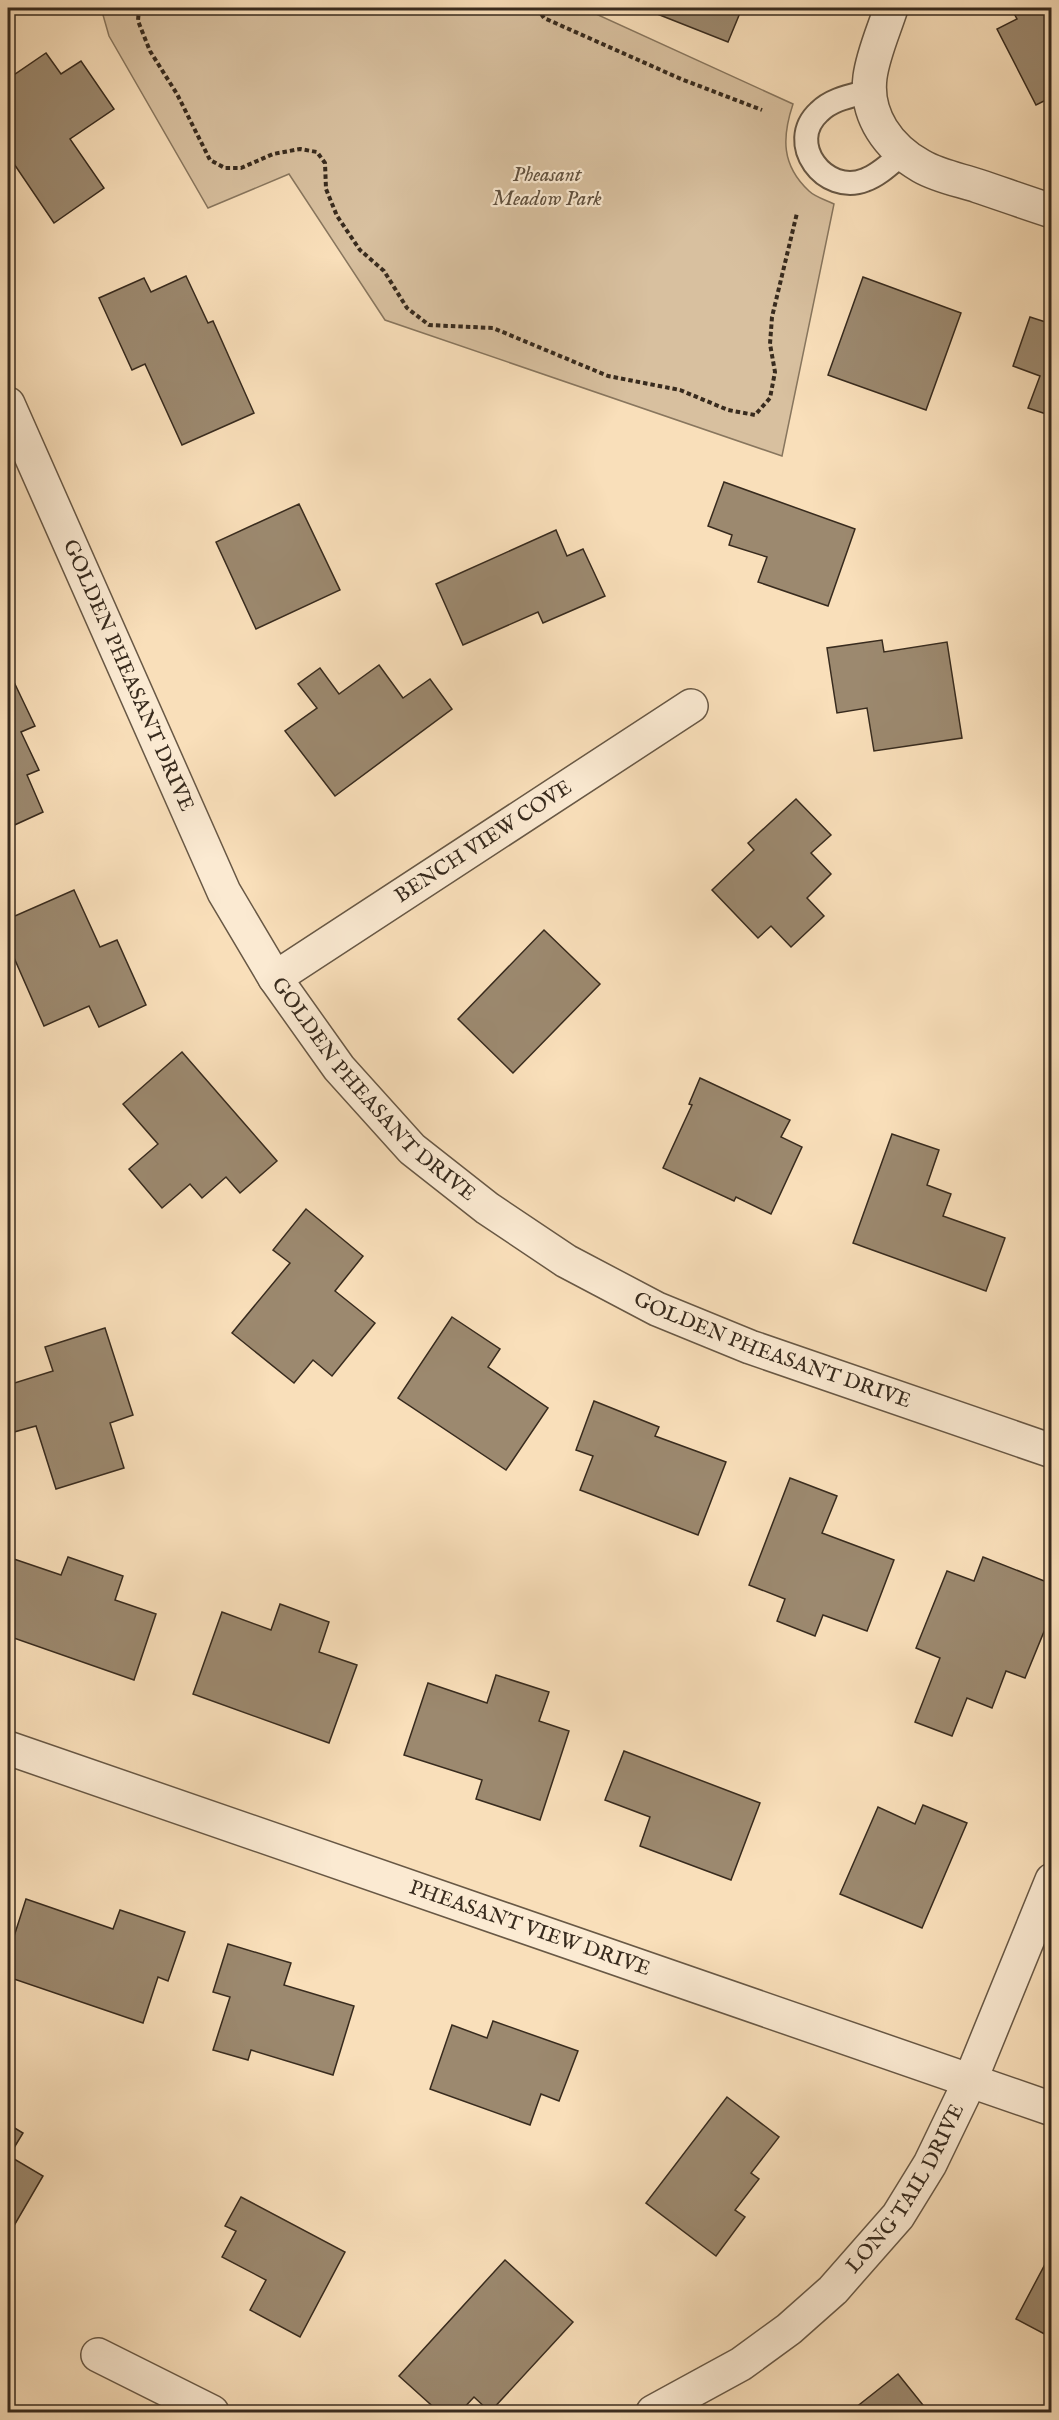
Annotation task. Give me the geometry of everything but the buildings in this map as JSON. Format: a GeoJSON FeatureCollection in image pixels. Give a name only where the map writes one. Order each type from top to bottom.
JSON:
{"type":"FeatureCollection","features":[{"type":"Feature","properties":{"kind":"street"},"geometry":{"type":"LineString","coordinates":[[891,8],[873,61],[869,91],[871,110],[878,124],[902,154],[923,167],[1052,211]]}},
{"type":"Feature","properties":{"kind":"street","name":"GOLDEN PHEASANT DRIVE"},"geometry":{"type":"LineString","coordinates":[[8,404],[224,892],[275,978],[339,1068],[412,1149],[487,1208],[566,1261],[657,1309],[740,1342],[1052,1451]]}},
{"type":"Feature","properties":{"kind":"street","name":"BENCH VIEW COVE"},"geometry":{"type":"LineString","coordinates":[[275,978],[692,706]]}},
{"type":"Feature","properties":{"kind":"street","name":"PHEASANT VIEW DRIVE"},"geometry":{"type":"LineString","coordinates":[[8,1748],[1052,2109]]}},
{"type":"Feature","properties":{"kind":"street","name":"LONG TAIL DRIVE"},"geometry":{"type":"LineString","coordinates":[[652,2412],[741,2364],[789,2329],[833,2290],[898,2216],[930,2164],[970,2081],[1052,1880]]}},
{"type":"Feature","properties":{"kind":"street"},"geometry":{"type":"LineString","coordinates":[[98,2355],[212,2412]]}},
{"type":"Feature","properties":{"kind":"lane"},"geometry":{"type":"LineString","coordinates":[[869,91],[836,100],[813,117],[808,127],[807,151],[820,171],[832,179],[848,183],[864,181],[902,154]]}},
{"type":"Feature","properties":{"kind":"path"},"geometry":{"type":"LineString","coordinates":[[138,8],[138,21],[150,51],[177,94],[210,160],[225,168],[241,168],[273,154],[300,149],[316,152],[325,162],[326,189],[337,216],[360,250],[384,271],[407,308],[429,324],[493,328],[608,376],[680,390],[728,410],[755,415],[770,398],[775,372],[770,344],[772,317],[796,213]]}},
{"type":"Feature","properties":{"kind":"path"},"geometry":{"type":"LineString","coordinates":[[537,8],[544,18],[681,79],[762,110]]}},
{"type":"Feature","properties":{"kind":"green space","name":"Pheasant Meadow Park"},"geometry":{"type":"Polygon","coordinates":[[[101,8],[583,8],[793,104],[787,128],[786,150],[793,171],[809,191],[834,204],[782,456],[385,320],[289,174],[208,208],[109,36],[101,8]]]}}]}
